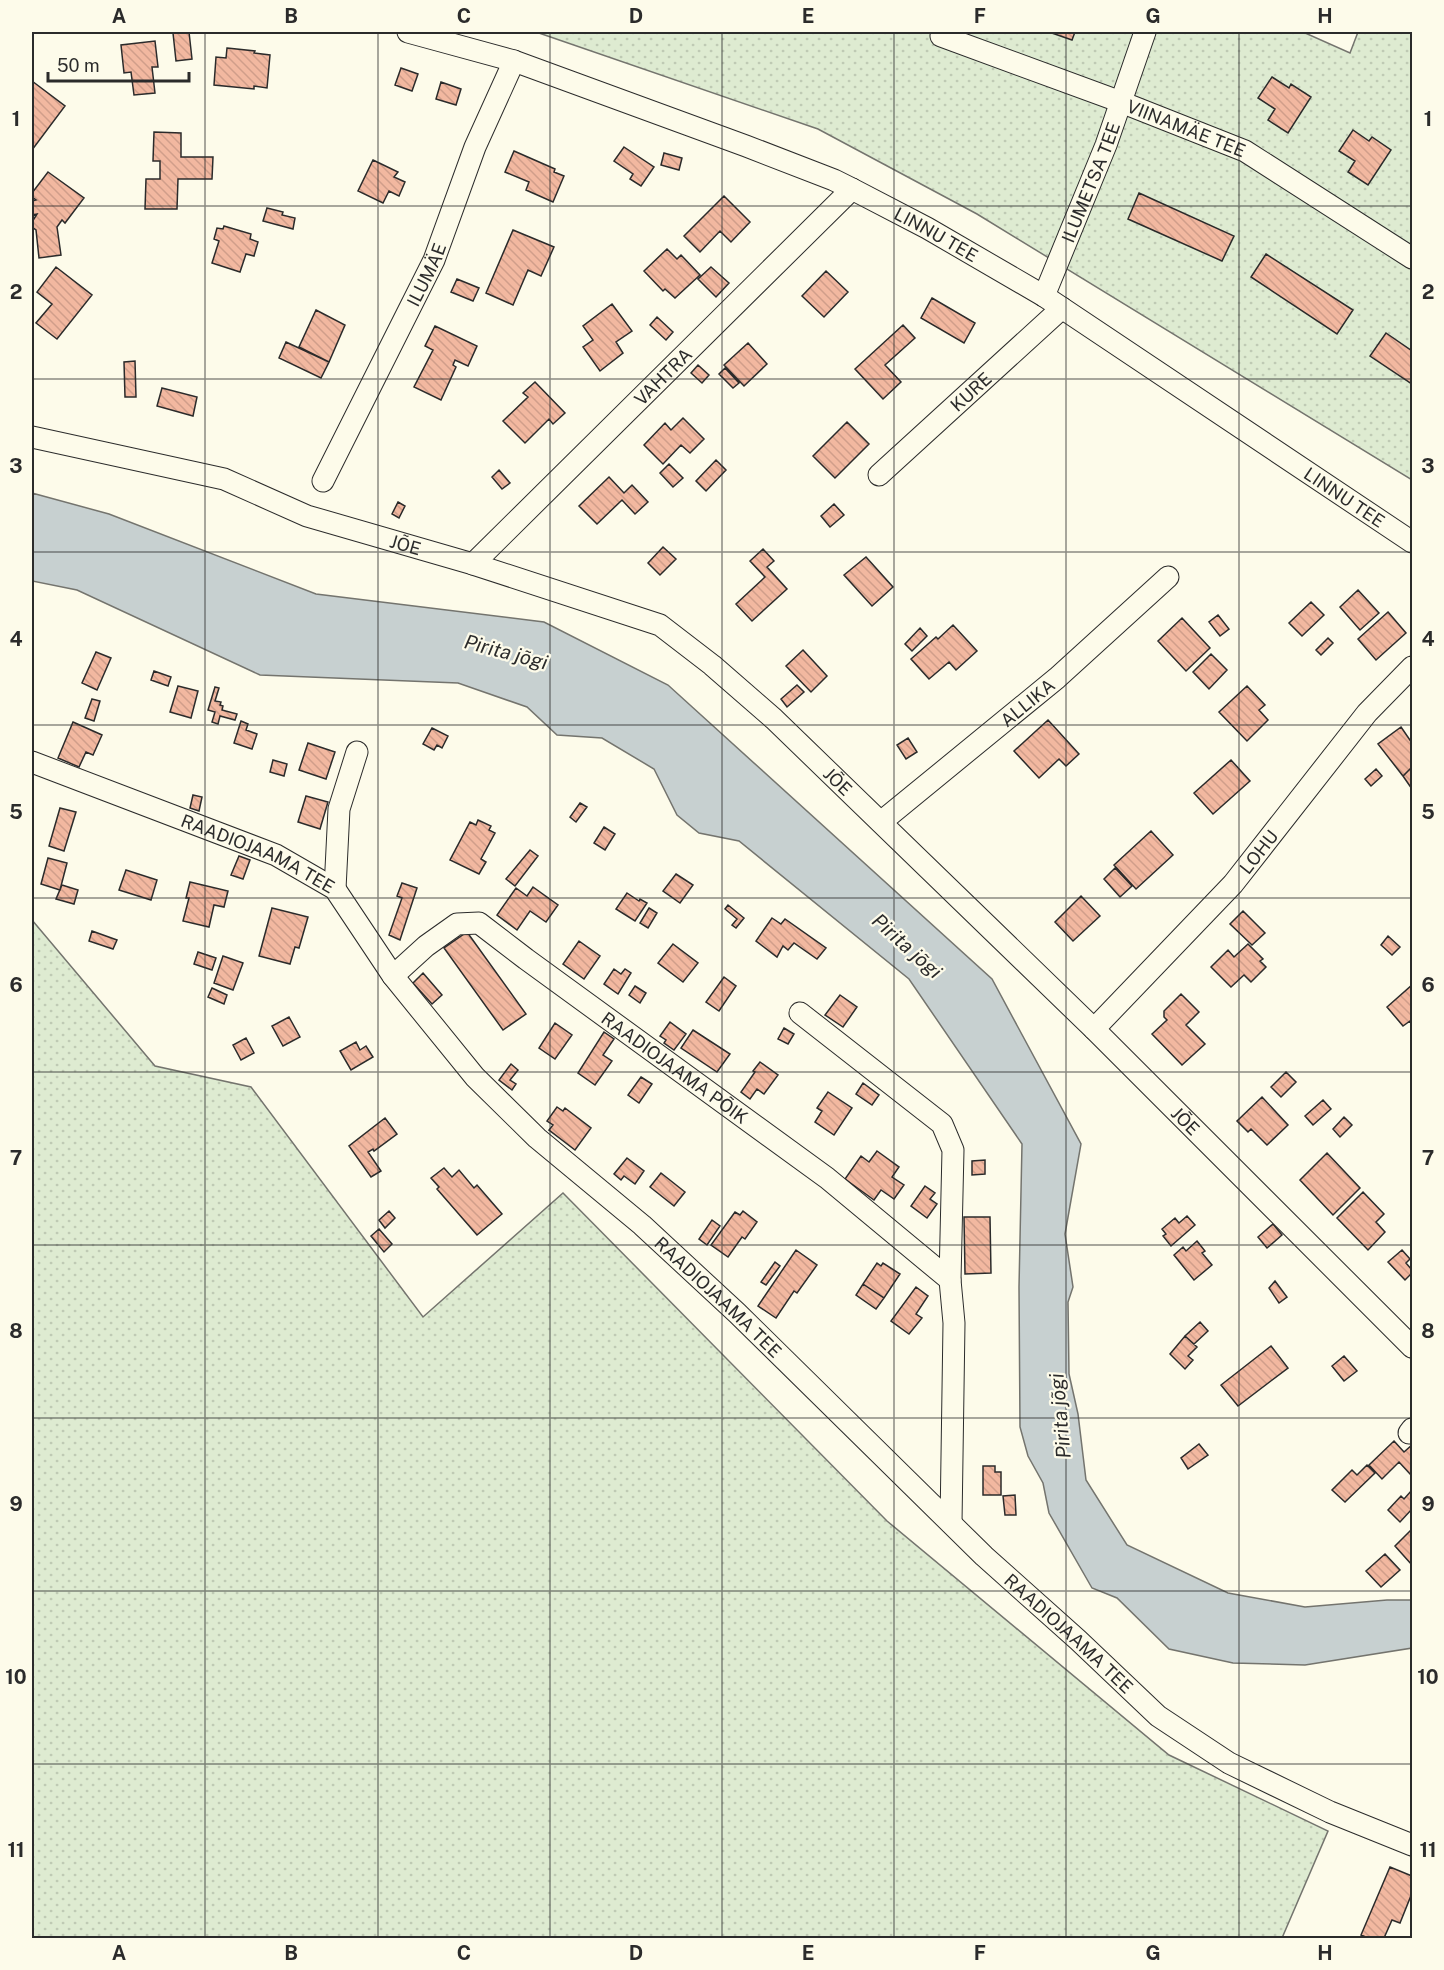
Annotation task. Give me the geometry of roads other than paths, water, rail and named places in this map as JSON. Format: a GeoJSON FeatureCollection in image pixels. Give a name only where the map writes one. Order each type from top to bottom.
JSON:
{"type":"FeatureCollection","features":[{"type":"Feature","properties":{"kind":"street","name":"LINNU TEE"},"geometry":{"type":"LineString","coordinates":[[408,32],[514,62],[746,146],[852,189],[927,228],[1044,296],[1413,542]]}},
{"type":"Feature","properties":{"kind":"street","name":"ILUMETSA TEE"},"geometry":{"type":"LineString","coordinates":[[1044,296],[1106,145],[1144,32]]}},
{"type":"Feature","properties":{"kind":"street","name":"VIINAMÄE TEE"},"geometry":{"type":"LineString","coordinates":[[941,36],[1121,102],[1245,151],[1413,258]]}},
{"type":"Feature","properties":{"kind":"street","name":"ILUMÄE"},"geometry":{"type":"LineString","coordinates":[[322,481],[434,260],[475,147],[514,62]]}},
{"type":"Feature","properties":{"kind":"street","name":"VAHTRA"},"geometry":{"type":"LineString","coordinates":[[473,564],[852,189]]}},
{"type":"Feature","properties":{"kind":"street","name":"KURE"},"geometry":{"type":"LineString","coordinates":[[879,475],[1062,308]]}},
{"type":"Feature","properties":{"kind":"street","name":"JÕE"},"geometry":{"type":"LineString","coordinates":[[32,437],[224,480],[307,516],[473,564],[660,626],[712,665],[774,719],[1095,1029],[1413,1347]]}},
{"type":"Feature","properties":{"kind":"street","name":"ALLIKA"},"geometry":{"type":"LineString","coordinates":[[881,822],[1057,678],[1168,577]]}},
{"type":"Feature","properties":{"kind":"street","name":"LOHU"},"geometry":{"type":"LineString","coordinates":[[1095,1029],[1233,884],[1367,713],[1413,667]]}},
{"type":"Feature","properties":{"kind":"street"},"geometry":{"type":"LineString","coordinates":[[335,890],[339,809],[357,752]]}},
{"type":"Feature","properties":{"kind":"street","name":"RAADIOJAAMA TEE"},"geometry":{"type":"LineString","coordinates":[[32,762],[276,855],[335,890],[393,976],[475,1077],[537,1138],[642,1226],[737,1313],[951,1523],[1158,1716],[1229,1763],[1330,1812],[1413,1845]]}},
{"type":"Feature","properties":{"kind":"street","name":"RAADIOJAAMA PÕIK"},"geometry":{"type":"LineString","coordinates":[[393,976],[426,946],[457,924],[479,923],[827,1178],[950,1280]]}},
{"type":"Feature","properties":{"kind":"street"},"geometry":{"type":"LineString","coordinates":[[800,1013],[942,1124],[953,1150],[950,1280],[954,1323],[951,1523]]}},
{"type":"Feature","properties":{"kind":"water","name":"Pirita jõgi"},"geometry":{"type":"Polygon","coordinates":[[[32,493],[109,514],[316,594],[544,622],[668,685],[992,979],[1081,1144],[1065,1234],[1073,1287],[1068,1302],[1069,1374],[1078,1414],[1086,1480],[1127,1545],[1228,1593],[1305,1607],[1412,1600],[1412,1648],[1305,1665],[1233,1663],[1169,1649],[1117,1598],[1092,1588],[1049,1513],[1043,1483],[1028,1456],[1020,1427],[1019,1287],[1022,1144],[909,979],[739,841],[699,833],[677,815],[654,769],[602,738],[557,735],[527,707],[458,683],[260,675],[77,590],[32,581],[32,493]]]}}]}
